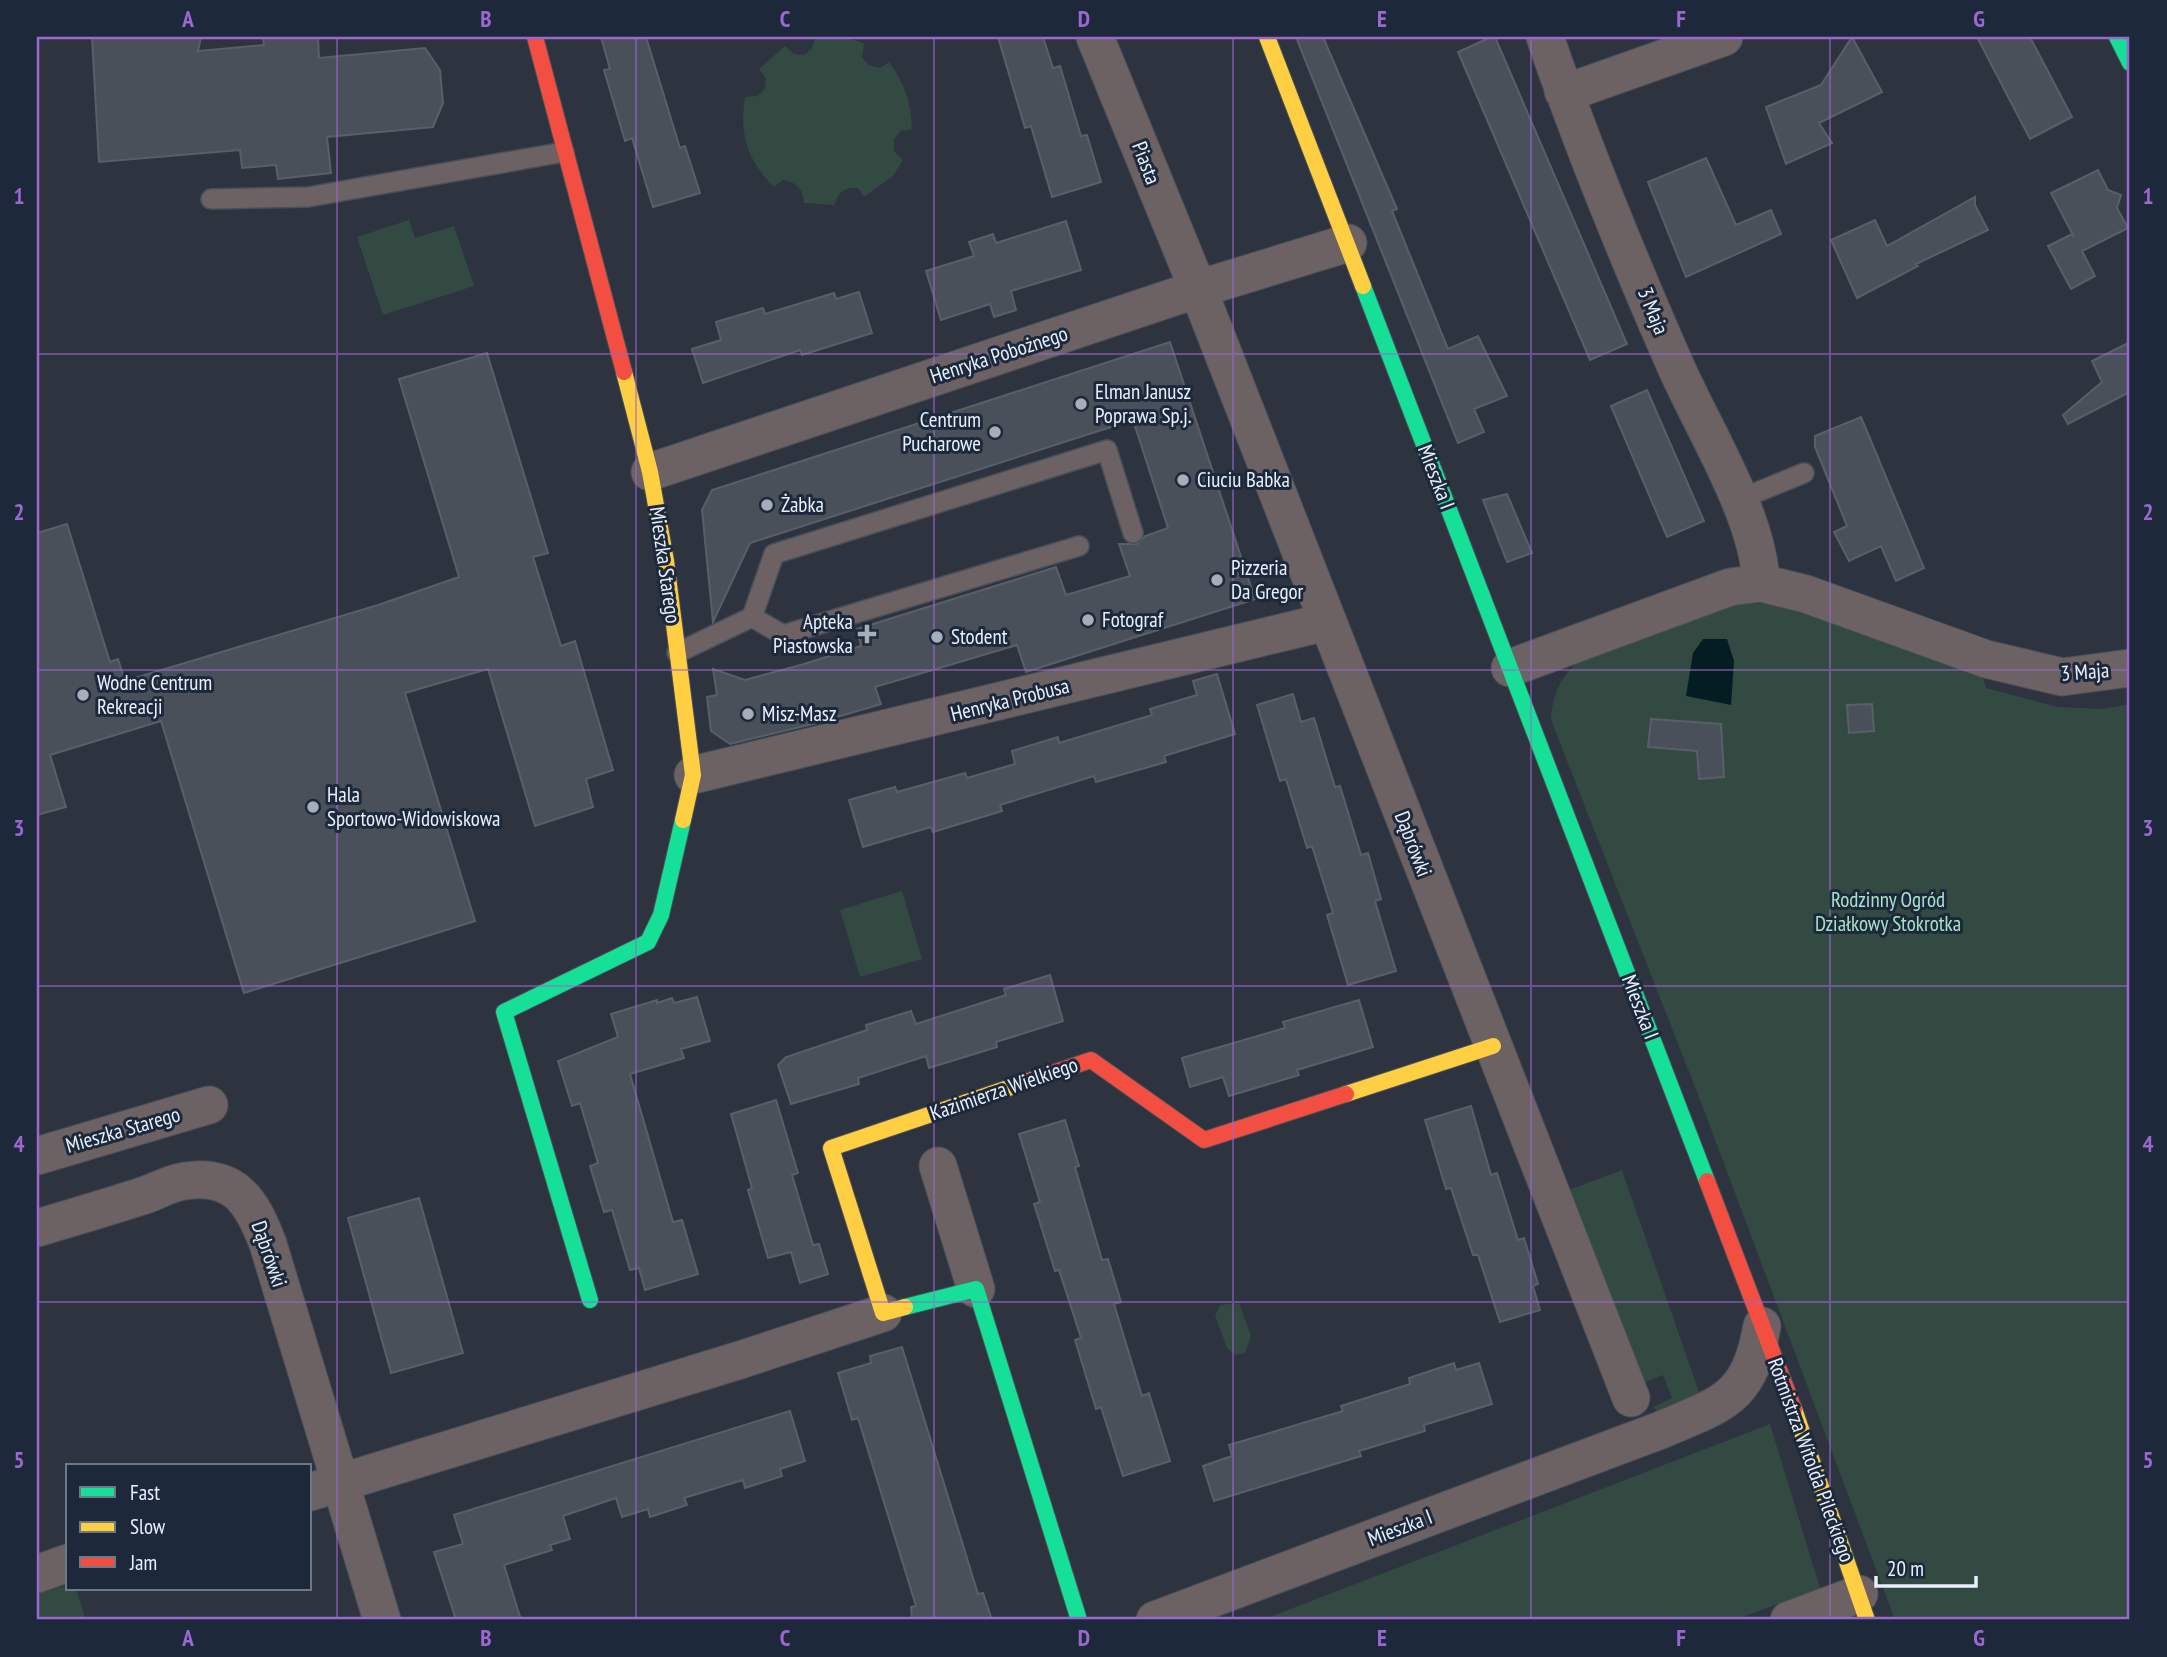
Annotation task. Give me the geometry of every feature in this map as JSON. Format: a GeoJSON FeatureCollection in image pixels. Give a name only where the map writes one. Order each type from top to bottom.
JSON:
{"type":"FeatureCollection","features":[{"type":"Feature","properties":{"kind":"street","name":"Mieszka Starego"},"geometry":{"type":"LineString","coordinates":[[535,37],[650,472],[666,561],[693,775],[661,915],[648,942],[504,1012],[590,1300]]}},
{"type":"Feature","properties":{"kind":"street","name":"Piasta"},"geometry":{"type":"LineString","coordinates":[[1095,37],[1198,289]]}},
{"type":"Feature","properties":{"kind":"street","name":"Mieszka I"},"geometry":{"type":"LineString","coordinates":[[1155,1620],[1661,1430],[1720,1405],[1745,1381],[1756,1357],[1762,1326],[1267,37]]}},
{"type":"Feature","properties":{"kind":"street","name":"3 Maja"},"geometry":{"type":"LineString","coordinates":[[1545,37],[1563,91],[1676,367],[1755,537],[1761,583]]}},
{"type":"Feature","properties":{"kind":"street"},"geometry":{"type":"LineString","coordinates":[[1563,91],[1577,89],[1724,37]]}},
{"type":"Feature","properties":{"kind":"street"},"geometry":{"type":"LineString","coordinates":[[2117,37],[2130,62]]}},
{"type":"Feature","properties":{"kind":"street","name":"Henryka Pobożnego"},"geometry":{"type":"LineString","coordinates":[[650,472],[1198,289],[1348,243]]}},
{"type":"Feature","properties":{"kind":"street","name":"Dąbrówki"},"geometry":{"type":"LineString","coordinates":[[1198,289],[1631,1398]]}},
{"type":"Feature","properties":{"kind":"street","name":"3 Maja"},"geometry":{"type":"LineString","coordinates":[[1510,668],[1730,587],[1761,583],[1806,594],[1986,659],[2062,677],[2130,668]]}},
{"type":"Feature","properties":{"kind":"street","name":"Henryka Probusa"},"geometry":{"type":"LineString","coordinates":[[693,775],[1326,622]]}},
{"type":"Feature","properties":{"kind":"street","name":"Kazimierza Wielkiego"},"geometry":{"type":"LineString","coordinates":[[883,1312],[831,1148],[1091,1060],[1204,1140],[1493,1046]]}},
{"type":"Feature","properties":{"kind":"street","name":"Mieszka Starego"},"geometry":{"type":"LineString","coordinates":[[37,1156],[209,1105]]}},
{"type":"Feature","properties":{"kind":"street"},"geometry":{"type":"LineString","coordinates":[[938,1166],[1079,1620]]}},
{"type":"Feature","properties":{"kind":"street","name":"Dąbrówki"},"geometry":{"type":"LineString","coordinates":[[37,1228],[144,1196],[183,1181],[215,1180],[244,1196],[258,1216],[268,1244],[324,1488],[382,1620]]}},
{"type":"Feature","properties":{"kind":"street"},"geometry":{"type":"LineString","coordinates":[[324,1488],[883,1312],[976,1289]]}},
{"type":"Feature","properties":{"kind":"street","name":"Rotmistrza Witolda Pileckiego"},"geometry":{"type":"LineString","coordinates":[[1762,1326],[1805,1437],[1863,1607],[1789,1620]]}},
{"type":"Feature","properties":{"kind":"street"},"geometry":{"type":"LineString","coordinates":[[37,1574],[66,1564]]}},
{"type":"Feature","properties":{"kind":"lane"},"geometry":{"type":"LineString","coordinates":[[211,199],[308,197],[564,152]]}},
{"type":"Feature","properties":{"kind":"lane"},"geometry":{"type":"LineString","coordinates":[[677,653],[752,617],[774,554],[1107,450],[1133,533]]}},
{"type":"Feature","properties":{"kind":"lane"},"geometry":{"type":"LineString","coordinates":[[1738,500],[1804,473]]}},
{"type":"Feature","properties":{"kind":"lane"},"geometry":{"type":"LineString","coordinates":[[752,617],[783,635],[1079,546]]}},
{"type":"Feature","properties":{"kind":"green space"},"geometry":{"type":"Polygon","coordinates":[[[815,37],[843,37],[864,43],[862,57],[868,65],[880,68],[889,62],[906,94],[911,119],[912,129],[901,131],[894,139],[894,151],[903,160],[893,176],[864,197],[858,188],[849,188],[840,194],[834,205],[804,203],[798,187],[788,181],[783,180],[774,187],[751,157],[744,134],[745,97],[757,96],[765,89],[766,78],[759,69],[785,46],[794,54],[804,55],[812,49],[815,37]]]}},
{"type":"Feature","properties":{"kind":"green space"},"geometry":{"type":"Polygon","coordinates":[[[409,220],[415,238],[454,226],[474,286],[383,315],[357,237],[409,220]]]}},
{"type":"Feature","properties":{"kind":"green space","name":"Rodzinny Ogród Działkowy Stokrotka"},"geometry":{"type":"Polygon","coordinates":[[[1767,603],[1799,608],[1983,677],[1986,688],[2058,707],[2103,709],[2130,704],[2130,1620],[1895,1620],[1704,1110],[1551,720],[1560,685],[1583,657],[1733,605],[1767,603]]]}},
{"type":"Feature","properties":{"kind":"green space"},"geometry":{"type":"Polygon","coordinates":[[[902,891],[922,959],[860,977],[840,910],[902,891]]]}},
{"type":"Feature","properties":{"kind":"green space"},"geometry":{"type":"Polygon","coordinates":[[[1622,1170],[1701,1398],[1659,1414],[1653,1407],[1672,1398],[1663,1375],[1643,1383],[1566,1191],[1622,1170]]]}},
{"type":"Feature","properties":{"kind":"green space"},"geometry":{"type":"Polygon","coordinates":[[[1239,1303],[1251,1336],[1245,1353],[1235,1355],[1227,1348],[1215,1316],[1220,1305],[1239,1303]]]}},
{"type":"Feature","properties":{"kind":"green space"},"geometry":{"type":"Polygon","coordinates":[[[1770,1424],[1820,1588],[1735,1620],[1262,1620],[1770,1424]]]}},
{"type":"Feature","properties":{"kind":"green space"},"geometry":{"type":"Polygon","coordinates":[[[66,1586],[66,1590],[76,1590],[86,1620],[37,1620],[37,1594],[66,1586]]]}},
{"type":"Feature","properties":{"kind":"shaded area"},"geometry":{"type":"Polygon","coordinates":[[[1703,639],[1727,639],[1734,661],[1731,705],[1686,696],[1693,653],[1703,639]]]}},
{"type":"Feature","properties":{"kind":"building"},"geometry":{"type":"Polygon","coordinates":[[[92,37],[201,37],[198,51],[264,45],[263,37],[318,37],[319,58],[425,48],[440,70],[443,103],[433,127],[327,137],[331,173],[278,179],[276,165],[242,168],[240,150],[99,162],[92,37]]]}},
{"type":"Feature","properties":{"kind":"building"},"geometry":{"type":"Polygon","coordinates":[[[601,37],[646,37],[680,148],[685,146],[700,193],[653,207],[632,138],[625,141],[604,70],[610,69],[601,37]]]}},
{"type":"Feature","properties":{"kind":"building"},"geometry":{"type":"Polygon","coordinates":[[[998,37],[1043,37],[1053,68],[1060,66],[1081,136],[1087,135],[1101,182],[1052,197],[1031,126],[1025,128],[998,37]]]}},
{"type":"Feature","properties":{"kind":"building"},"geometry":{"type":"Polygon","coordinates":[[[1296,37],[1323,37],[1397,209],[1392,211],[1448,349],[1478,336],[1507,396],[1474,409],[1484,432],[1458,443],[1296,37]]]}},
{"type":"Feature","properties":{"kind":"building"},"geometry":{"type":"Polygon","coordinates":[[[1495,37],[1627,344],[1590,360],[1458,52],[1495,37]]]}},
{"type":"Feature","properties":{"kind":"building"},"geometry":{"type":"Polygon","coordinates":[[[1852,37],[1882,92],[1819,123],[1832,143],[1786,164],[1766,107],[1821,85],[1852,37]]]}},
{"type":"Feature","properties":{"kind":"building"},"geometry":{"type":"Polygon","coordinates":[[[1977,37],[2030,37],[2072,117],[2030,139],[1977,37]]]}},
{"type":"Feature","properties":{"kind":"building"},"geometry":{"type":"Polygon","coordinates":[[[1706,158],[1736,225],[1771,210],[1781,234],[1686,277],[1648,182],[1706,158]]]}},
{"type":"Feature","properties":{"kind":"building"},"geometry":{"type":"Polygon","coordinates":[[[2098,170],[2108,190],[2121,195],[2117,208],[2128,228],[2082,251],[2095,276],[2071,289],[2048,246],[2072,234],[2074,237],[2051,193],[2098,170]]]}},
{"type":"Feature","properties":{"kind":"building"},"geometry":{"type":"Polygon","coordinates":[[[1975,197],[1975,205],[1988,230],[1916,264],[1918,266],[1857,298],[1831,240],[1875,220],[1887,246],[1975,197]]]}},
{"type":"Feature","properties":{"kind":"building"},"geometry":{"type":"Polygon","coordinates":[[[1066,221],[1081,270],[1011,291],[1016,310],[994,317],[990,304],[941,320],[926,271],[974,256],[969,242],[993,234],[996,243],[1066,221]]]}},
{"type":"Feature","properties":{"kind":"building"},"geometry":{"type":"Polygon","coordinates":[[[859,292],[872,333],[802,355],[800,350],[703,383],[692,349],[721,340],[716,322],[763,308],[765,314],[834,293],[836,299],[859,292]]]}},
{"type":"Feature","properties":{"kind":"building"},"geometry":{"type":"Polygon","coordinates":[[[1170,342],[1255,599],[1026,672],[1017,645],[875,687],[881,704],[817,723],[730,744],[711,731],[707,697],[717,695],[713,669],[745,680],[804,664],[861,646],[857,629],[1056,567],[1066,595],[1130,576],[1119,544],[1137,544],[1145,536],[1168,528],[1133,420],[750,543],[713,622],[702,510],[712,490],[1170,342]]]}},
{"type":"Feature","properties":{"kind":"building"},"geometry":{"type":"Polygon","coordinates":[[[2130,342],[2130,392],[2068,424],[2063,415],[2102,382],[2092,361],[2130,342]]]}},
{"type":"Feature","properties":{"kind":"building"},"geometry":{"type":"Polygon","coordinates":[[[487,353],[548,553],[533,557],[561,646],[575,641],[613,770],[586,779],[593,807],[535,826],[488,669],[405,693],[475,921],[244,993],[161,721],[50,755],[66,807],[37,815],[37,533],[67,524],[110,662],[118,659],[125,681],[378,605],[459,577],[399,379],[487,353]]]}},
{"type":"Feature","properties":{"kind":"building"},"geometry":{"type":"Polygon","coordinates":[[[1647,390],[1704,521],[1667,537],[1611,406],[1647,390]]]}},
{"type":"Feature","properties":{"kind":"building"},"geometry":{"type":"Polygon","coordinates":[[[1861,417],[1924,568],[1896,581],[1881,546],[1849,561],[1834,532],[1847,526],[1815,447],[1815,436],[1861,417]]]}},
{"type":"Feature","properties":{"kind":"building"},"geometry":{"type":"Polygon","coordinates":[[[1507,494],[1532,553],[1507,562],[1483,500],[1507,494]]]}},
{"type":"Feature","properties":{"kind":"building"},"geometry":{"type":"Polygon","coordinates":[[[1217,674],[1235,734],[1164,756],[1166,762],[1096,782],[1094,776],[1000,805],[1002,811],[933,832],[931,827],[863,847],[849,800],[895,787],[897,792],[965,773],[967,778],[1015,764],[1012,751],[1058,737],[1059,743],[1152,715],[1150,709],[1197,695],[1193,681],[1217,674]]]}},
{"type":"Feature","properties":{"kind":"building"},"geometry":{"type":"Polygon","coordinates":[[[1293,694],[1301,722],[1314,718],[1335,787],[1340,786],[1361,855],[1368,853],[1381,899],[1375,901],[1396,971],[1348,985],[1327,915],[1333,913],[1312,846],[1307,848],[1286,779],[1280,781],[1257,705],[1293,694]]]}},
{"type":"Feature","properties":{"kind":"building"},"geometry":{"type":"Polygon","coordinates":[[[1872,704],[1874,731],[1849,733],[1847,705],[1872,704]]]}},
{"type":"Feature","properties":{"kind":"building"},"geometry":{"type":"Polygon","coordinates":[[[1651,719],[1721,724],[1724,777],[1699,779],[1697,751],[1648,747],[1651,719]]]}},
{"type":"Feature","properties":{"kind":"building"},"geometry":{"type":"Polygon","coordinates":[[[1050,975],[1063,1021],[996,1042],[997,1047],[929,1068],[926,1056],[858,1078],[859,1084],[791,1104],[778,1065],[786,1057],[867,1030],[866,1025],[911,1011],[916,1024],[1006,995],[1004,989],[1050,975]]]}},
{"type":"Feature","properties":{"kind":"building"},"geometry":{"type":"Polygon","coordinates":[[[697,997],[710,1041],[681,1049],[684,1058],[630,1074],[673,1222],[682,1220],[698,1274],[645,1290],[639,1268],[630,1270],[612,1210],[604,1212],[590,1166],[598,1163],[580,1103],[572,1106],[558,1061],[618,1037],[611,1014],[657,1000],[657,1003],[672,998],[674,1003],[697,997]]]}},
{"type":"Feature","properties":{"kind":"building"},"geometry":{"type":"Polygon","coordinates":[[[1359,1000],[1373,1047],[1297,1070],[1299,1075],[1229,1096],[1223,1077],[1190,1087],[1182,1058],[1285,1028],[1283,1022],[1359,1000]]]}},
{"type":"Feature","properties":{"kind":"building"},"geometry":{"type":"Polygon","coordinates":[[[776,1100],[798,1173],[792,1175],[813,1245],[819,1244],[828,1274],[800,1283],[791,1252],[768,1258],[748,1190],[752,1188],[731,1114],[776,1100]]]}},
{"type":"Feature","properties":{"kind":"building"},"geometry":{"type":"Polygon","coordinates":[[[1471,1106],[1491,1175],[1497,1173],[1518,1240],[1524,1238],[1538,1284],[1533,1286],[1540,1310],[1500,1322],[1478,1255],[1473,1255],[1451,1188],[1446,1189],[1425,1120],[1471,1106]]]}},
{"type":"Feature","properties":{"kind":"building"},"geometry":{"type":"Polygon","coordinates":[[[1065,1120],[1079,1166],[1075,1167],[1102,1260],[1108,1259],[1121,1302],[1114,1304],[1142,1396],[1149,1393],[1170,1461],[1123,1476],[1101,1407],[1096,1409],[1075,1340],[1081,1338],[1059,1270],[1055,1271],[1034,1204],[1040,1202],[1019,1134],[1065,1120]]]}},
{"type":"Feature","properties":{"kind":"building"},"geometry":{"type":"Polygon","coordinates":[[[419,1198],[463,1353],[391,1373],[348,1218],[419,1198]]]}},
{"type":"Feature","properties":{"kind":"building"},"geometry":{"type":"Polygon","coordinates":[[[902,1347],[978,1594],[983,1593],[992,1620],[912,1620],[911,1607],[916,1606],[858,1418],[852,1420],[838,1373],[871,1363],[870,1356],[902,1347]]]}},
{"type":"Feature","properties":{"kind":"building"},"geometry":{"type":"Polygon","coordinates":[[[1454,1363],[1456,1370],[1479,1363],[1492,1404],[1424,1425],[1425,1431],[1359,1451],[1361,1456],[1214,1501],[1203,1466],[1232,1456],[1229,1445],[1343,1411],[1341,1406],[1410,1384],[1409,1378],[1454,1363]]]}},
{"type":"Feature","properties":{"kind":"building"},"geometry":{"type":"Polygon","coordinates":[[[790,1411],[805,1461],[780,1469],[782,1476],[745,1488],[743,1480],[684,1498],[687,1505],[650,1517],[648,1509],[622,1517],[616,1498],[563,1516],[570,1539],[550,1545],[552,1550],[504,1565],[521,1620],[456,1620],[434,1552],[463,1544],[454,1515],[790,1411]]]}},
{"type":"Feature","properties":{"kind":"traffic: fast"},"geometry":{"type":"LineString","coordinates":[[2117,37],[2130,63]]}},
{"type":"Feature","properties":{"kind":"traffic: fast"},"geometry":{"type":"LineString","coordinates":[[1363,286],[1707,1181]]}},
{"type":"Feature","properties":{"kind":"traffic: fast"},"geometry":{"type":"LineString","coordinates":[[590,1300],[504,1012],[648,942],[661,915],[683,820]]}},
{"type":"Feature","properties":{"kind":"traffic: fast"},"geometry":{"type":"LineString","coordinates":[[905,1307],[976,1289],[1079,1620]]}},
{"type":"Feature","properties":{"kind":"traffic: slow"},"geometry":{"type":"LineString","coordinates":[[1267,37],[1363,286]]}},
{"type":"Feature","properties":{"kind":"traffic: slow"},"geometry":{"type":"LineString","coordinates":[[624,372],[650,472],[666,561],[693,775],[683,820]]}},
{"type":"Feature","properties":{"kind":"traffic: slow"},"geometry":{"type":"LineString","coordinates":[[1346,1094],[1493,1046]]}},
{"type":"Feature","properties":{"kind":"traffic: slow"},"geometry":{"type":"LineString","coordinates":[[905,1307],[883,1313],[831,1148],[1032,1080]]}},
{"type":"Feature","properties":{"kind":"traffic: slow"},"geometry":{"type":"LineString","coordinates":[[1794,1409],[1867,1620]]}},
{"type":"Feature","properties":{"kind":"traffic: jam"},"geometry":{"type":"LineString","coordinates":[[535,37],[624,372]]}},
{"type":"Feature","properties":{"kind":"traffic: jam"},"geometry":{"type":"LineString","coordinates":[[1032,1080],[1091,1060],[1204,1140],[1346,1094]]}},
{"type":"Feature","properties":{"kind":"traffic: jam"},"geometry":{"type":"LineString","coordinates":[[1707,1181],[1794,1409]]}},
{"type":"Feature","properties":{"kind":"place","name":"Elman Janusz Poprawa Sp.j."},"geometry":{"type":"Point","coordinates":[1081,404]}},
{"type":"Feature","properties":{"kind":"place","name":"Centrum Pucharowe"},"geometry":{"type":"Point","coordinates":[995,432]}},
{"type":"Feature","properties":{"kind":"place","name":"Ciuciu Babka"},"geometry":{"type":"Point","coordinates":[1183,480]}},
{"type":"Feature","properties":{"kind":"place","name":"Żabka"},"geometry":{"type":"Point","coordinates":[767,505]}},
{"type":"Feature","properties":{"kind":"place","name":"Pizzeria Da Gregor"},"geometry":{"type":"Point","coordinates":[1217,580]}},
{"type":"Feature","properties":{"kind":"place","name":"Fotograf"},"geometry":{"type":"Point","coordinates":[1088,620]}},
{"type":"Feature","properties":{"kind":"place","name":"Apteka Piastowska"},"geometry":{"type":"Point","coordinates":[867,634]}},
{"type":"Feature","properties":{"kind":"place","name":"Stodent"},"geometry":{"type":"Point","coordinates":[937,637]}},
{"type":"Feature","properties":{"kind":"place","name":"Wodne Centrum Rekreacji"},"geometry":{"type":"Point","coordinates":[83,695]}},
{"type":"Feature","properties":{"kind":"place","name":"Misz-Masz"},"geometry":{"type":"Point","coordinates":[748,714]}},
{"type":"Feature","properties":{"kind":"place","name":"Hala Sportowo-Widowiskowa"},"geometry":{"type":"Point","coordinates":[313,807]}}]}
